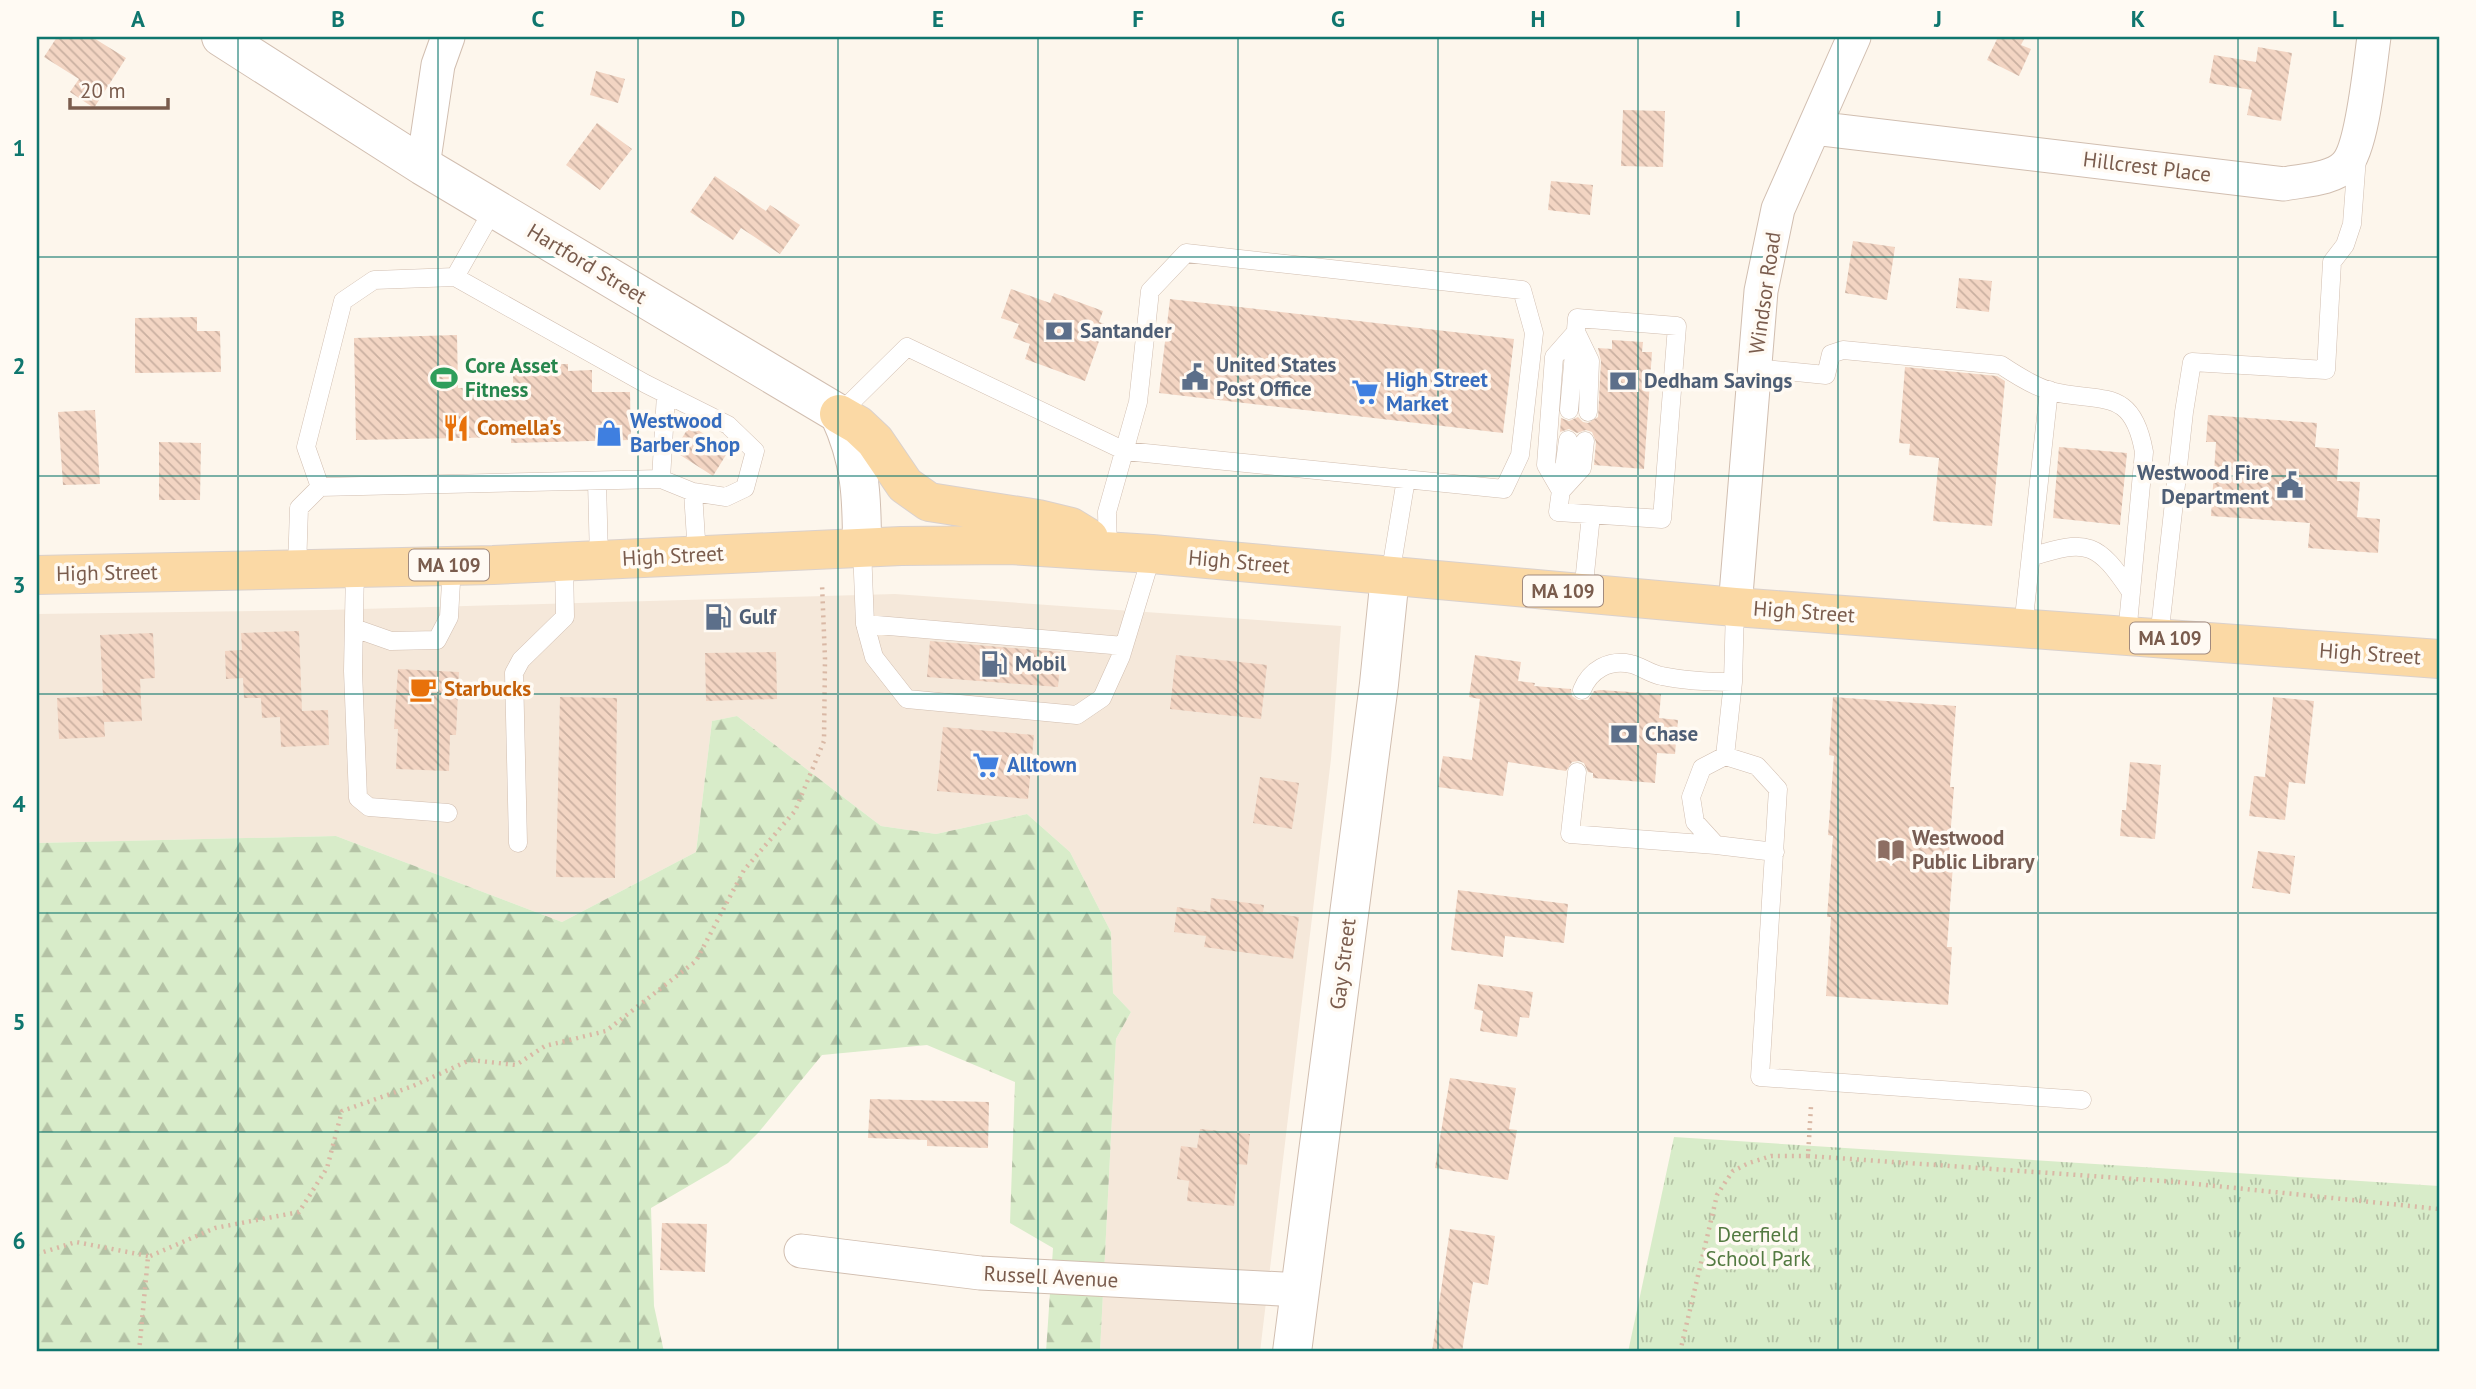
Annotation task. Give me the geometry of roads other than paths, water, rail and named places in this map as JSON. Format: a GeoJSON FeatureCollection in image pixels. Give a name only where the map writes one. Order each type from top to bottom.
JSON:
{"type":"FeatureCollection","features":[{"type":"Feature","properties":{"kind":"main road"},"geometry":{"type":"LineString","coordinates":[[839,414],[858,425],[875,441],[905,485],[929,502],[1038,519],[1071,527],[1108,551]]}},
{"type":"Feature","properties":{"kind":"main road","name":"High Street"},"geometry":{"type":"LineString","coordinates":[[37,575],[355,568],[821,549],[1009,545],[1152,554],[1735,607],[2439,659]]}},
{"type":"Feature","properties":{"kind":"street","name":"Hartford Street"},"geometry":{"type":"LineString","coordinates":[[221,37],[423,166],[839,414]]}},
{"type":"Feature","properties":{"kind":"street"},"geometry":{"type":"LineString","coordinates":[[423,166],[438,65],[448,37]]}},
{"type":"Feature","properties":{"kind":"street","name":"Windsor Road"},"geometry":{"type":"LineString","coordinates":[[1735,607],[1761,290],[1778,209],[1854,37]]}},
{"type":"Feature","properties":{"kind":"street","name":"Hillcrest Place"},"geometry":{"type":"LineString","coordinates":[[1814,128],[2284,184],[2327,176],[2347,164],[2358,138],[2374,37]]}},
{"type":"Feature","properties":{"kind":"street"},"geometry":{"type":"LineString","coordinates":[[839,414],[852,442],[858,468],[862,500],[862,548]]}},
{"type":"Feature","properties":{"kind":"street","name":"Gay Street"},"geometry":{"type":"LineString","coordinates":[[1292,1352],[1379,684],[1390,576]]}},
{"type":"Feature","properties":{"kind":"street","name":"Russell Avenue"},"geometry":{"type":"LineString","coordinates":[[801,1251],[980,1273],[1301,1290]]}},
{"type":"Feature","properties":{"kind":"lane"},"geometry":{"type":"LineString","coordinates":[[2143,636],[2192,362],[2326,370],[2332,262],[2345,244],[2351,223],[2358,138]]}},
{"type":"Feature","properties":{"kind":"lane"},"geometry":{"type":"LineString","coordinates":[[455,277],[494,208]]}},
{"type":"Feature","properties":{"kind":"lane"},"geometry":{"type":"LineString","coordinates":[[839,414],[906,347],[1125,451],[1504,489],[1520,455],[1534,333],[1522,290],[1186,253],[1150,291],[1138,402],[1125,451],[1107,512],[1108,551]]}},
{"type":"Feature","properties":{"kind":"lane"},"geometry":{"type":"LineString","coordinates":[[297,569],[299,508],[320,487],[661,479],[692,492],[726,497],[745,488],[755,451],[728,425],[666,394],[455,277],[374,280],[343,301],[306,447],[320,487]]}},
{"type":"Feature","properties":{"kind":"lane"},"geometry":{"type":"LineString","coordinates":[[1569,410],[1577,318],[1677,326],[1662,519],[1558,512],[1561,491],[1576,441]]}},
{"type":"Feature","properties":{"kind":"lane"},"geometry":{"type":"LineString","coordinates":[[1576,332],[1590,361],[1588,412]]}},
{"type":"Feature","properties":{"kind":"lane"},"geometry":{"type":"LineString","coordinates":[[1561,491],[1546,465],[1554,357],[1576,332]]}},
{"type":"Feature","properties":{"kind":"lane"},"geometry":{"type":"LineString","coordinates":[[1755,368],[1826,375],[1831,354],[1843,350],[2001,365],[2021,378],[2049,390],[2103,398],[2130,411],[2141,435],[2144,452],[2131,592]]}},
{"type":"Feature","properties":{"kind":"lane"},"geometry":{"type":"LineString","coordinates":[[2023,627],[2049,390]]}},
{"type":"Feature","properties":{"kind":"lane"},"geometry":{"type":"LineString","coordinates":[[661,479],[666,394]]}},
{"type":"Feature","properties":{"kind":"lane"},"geometry":{"type":"LineString","coordinates":[[1390,576],[1406,479]]}},
{"type":"Feature","properties":{"kind":"lane"},"geometry":{"type":"LineString","coordinates":[[518,843],[514,673],[521,660],[565,617],[582,560],[597,481]]}},
{"type":"Feature","properties":{"kind":"lane"},"geometry":{"type":"LineString","coordinates":[[692,492],[697,555]]}},
{"type":"Feature","properties":{"kind":"lane"},"geometry":{"type":"LineString","coordinates":[[1583,593],[1591,514]]}},
{"type":"Feature","properties":{"kind":"lane"},"geometry":{"type":"LineString","coordinates":[[2031,557],[2080,545],[2101,553],[2131,592],[2143,636]]}},
{"type":"Feature","properties":{"kind":"lane"},"geometry":{"type":"LineString","coordinates":[[862,548],[865,624],[874,657],[907,699],[1077,715],[1102,698],[1124,646],[1152,554]]}},
{"type":"Feature","properties":{"kind":"lane"},"geometry":{"type":"LineString","coordinates":[[354,628],[391,641],[438,640],[449,617],[452,565]]}},
{"type":"Feature","properties":{"kind":"lane"},"geometry":{"type":"LineString","coordinates":[[355,568],[358,798],[369,807],[448,813]]}},
{"type":"Feature","properties":{"kind":"lane"},"geometry":{"type":"LineString","coordinates":[[1725,756],[1733,682],[1735,607]]}},
{"type":"Feature","properties":{"kind":"lane"},"geometry":{"type":"LineString","coordinates":[[865,624],[1124,646]]}},
{"type":"Feature","properties":{"kind":"lane"},"geometry":{"type":"LineString","coordinates":[[1582,690],[1587,677],[1604,665],[1630,664],[1656,675],[1698,682],[1733,682]]}},
{"type":"Feature","properties":{"kind":"lane"},"geometry":{"type":"LineString","coordinates":[[1716,845],[1695,822],[1691,797],[1702,768],[1725,756],[1757,766],[1777,789],[1760,1077],[2082,1100]]}},
{"type":"Feature","properties":{"kind":"lane"},"geometry":{"type":"LineString","coordinates":[[1577,772],[1570,834],[1774,852]]}},
{"type":"Feature","properties":{"kind":"place","name":"Santander"},"geometry":{"type":"Point","coordinates":[1059,331]}},
{"type":"Feature","properties":{"kind":"place","name":"United States Post Office"},"geometry":{"type":"Point","coordinates":[1195,377]}},
{"type":"Feature","properties":{"kind":"place","name":"Core Asset Fitness"},"geometry":{"type":"Point","coordinates":[444,378]}},
{"type":"Feature","properties":{"kind":"place","name":"Dedham Savings"},"geometry":{"type":"Point","coordinates":[1623,381]}},
{"type":"Feature","properties":{"kind":"place","name":"High Street Market"},"geometry":{"type":"Point","coordinates":[1365,392]}},
{"type":"Feature","properties":{"kind":"place","name":"Comella's"},"geometry":{"type":"Point","coordinates":[456,428]}},
{"type":"Feature","properties":{"kind":"place","name":"Westwood Barber Shop"},"geometry":{"type":"Point","coordinates":[609,433]}},
{"type":"Feature","properties":{"kind":"place","name":"Westwood Fire Department"},"geometry":{"type":"Point","coordinates":[2290,485]}},
{"type":"Feature","properties":{"kind":"place","name":"Gulf"},"geometry":{"type":"Point","coordinates":[718,617]}},
{"type":"Feature","properties":{"kind":"place","name":"Mobil"},"geometry":{"type":"Point","coordinates":[994,664]}},
{"type":"Feature","properties":{"kind":"place","name":"Starbucks"},"geometry":{"type":"Point","coordinates":[423,689]}},
{"type":"Feature","properties":{"kind":"place","name":"Chase"},"geometry":{"type":"Point","coordinates":[1624,734]}},
{"type":"Feature","properties":{"kind":"place","name":"Alltown"},"geometry":{"type":"Point","coordinates":[986,765]}},
{"type":"Feature","properties":{"kind":"place","name":"Westwood Public Library"},"geometry":{"type":"Point","coordinates":[1891,850]}},
{"type":"Feature","properties":{"kind":"park label","name":"Deerfield School Park"},"geometry":{"type":"Point","coordinates":[1758,1247]}}]}
